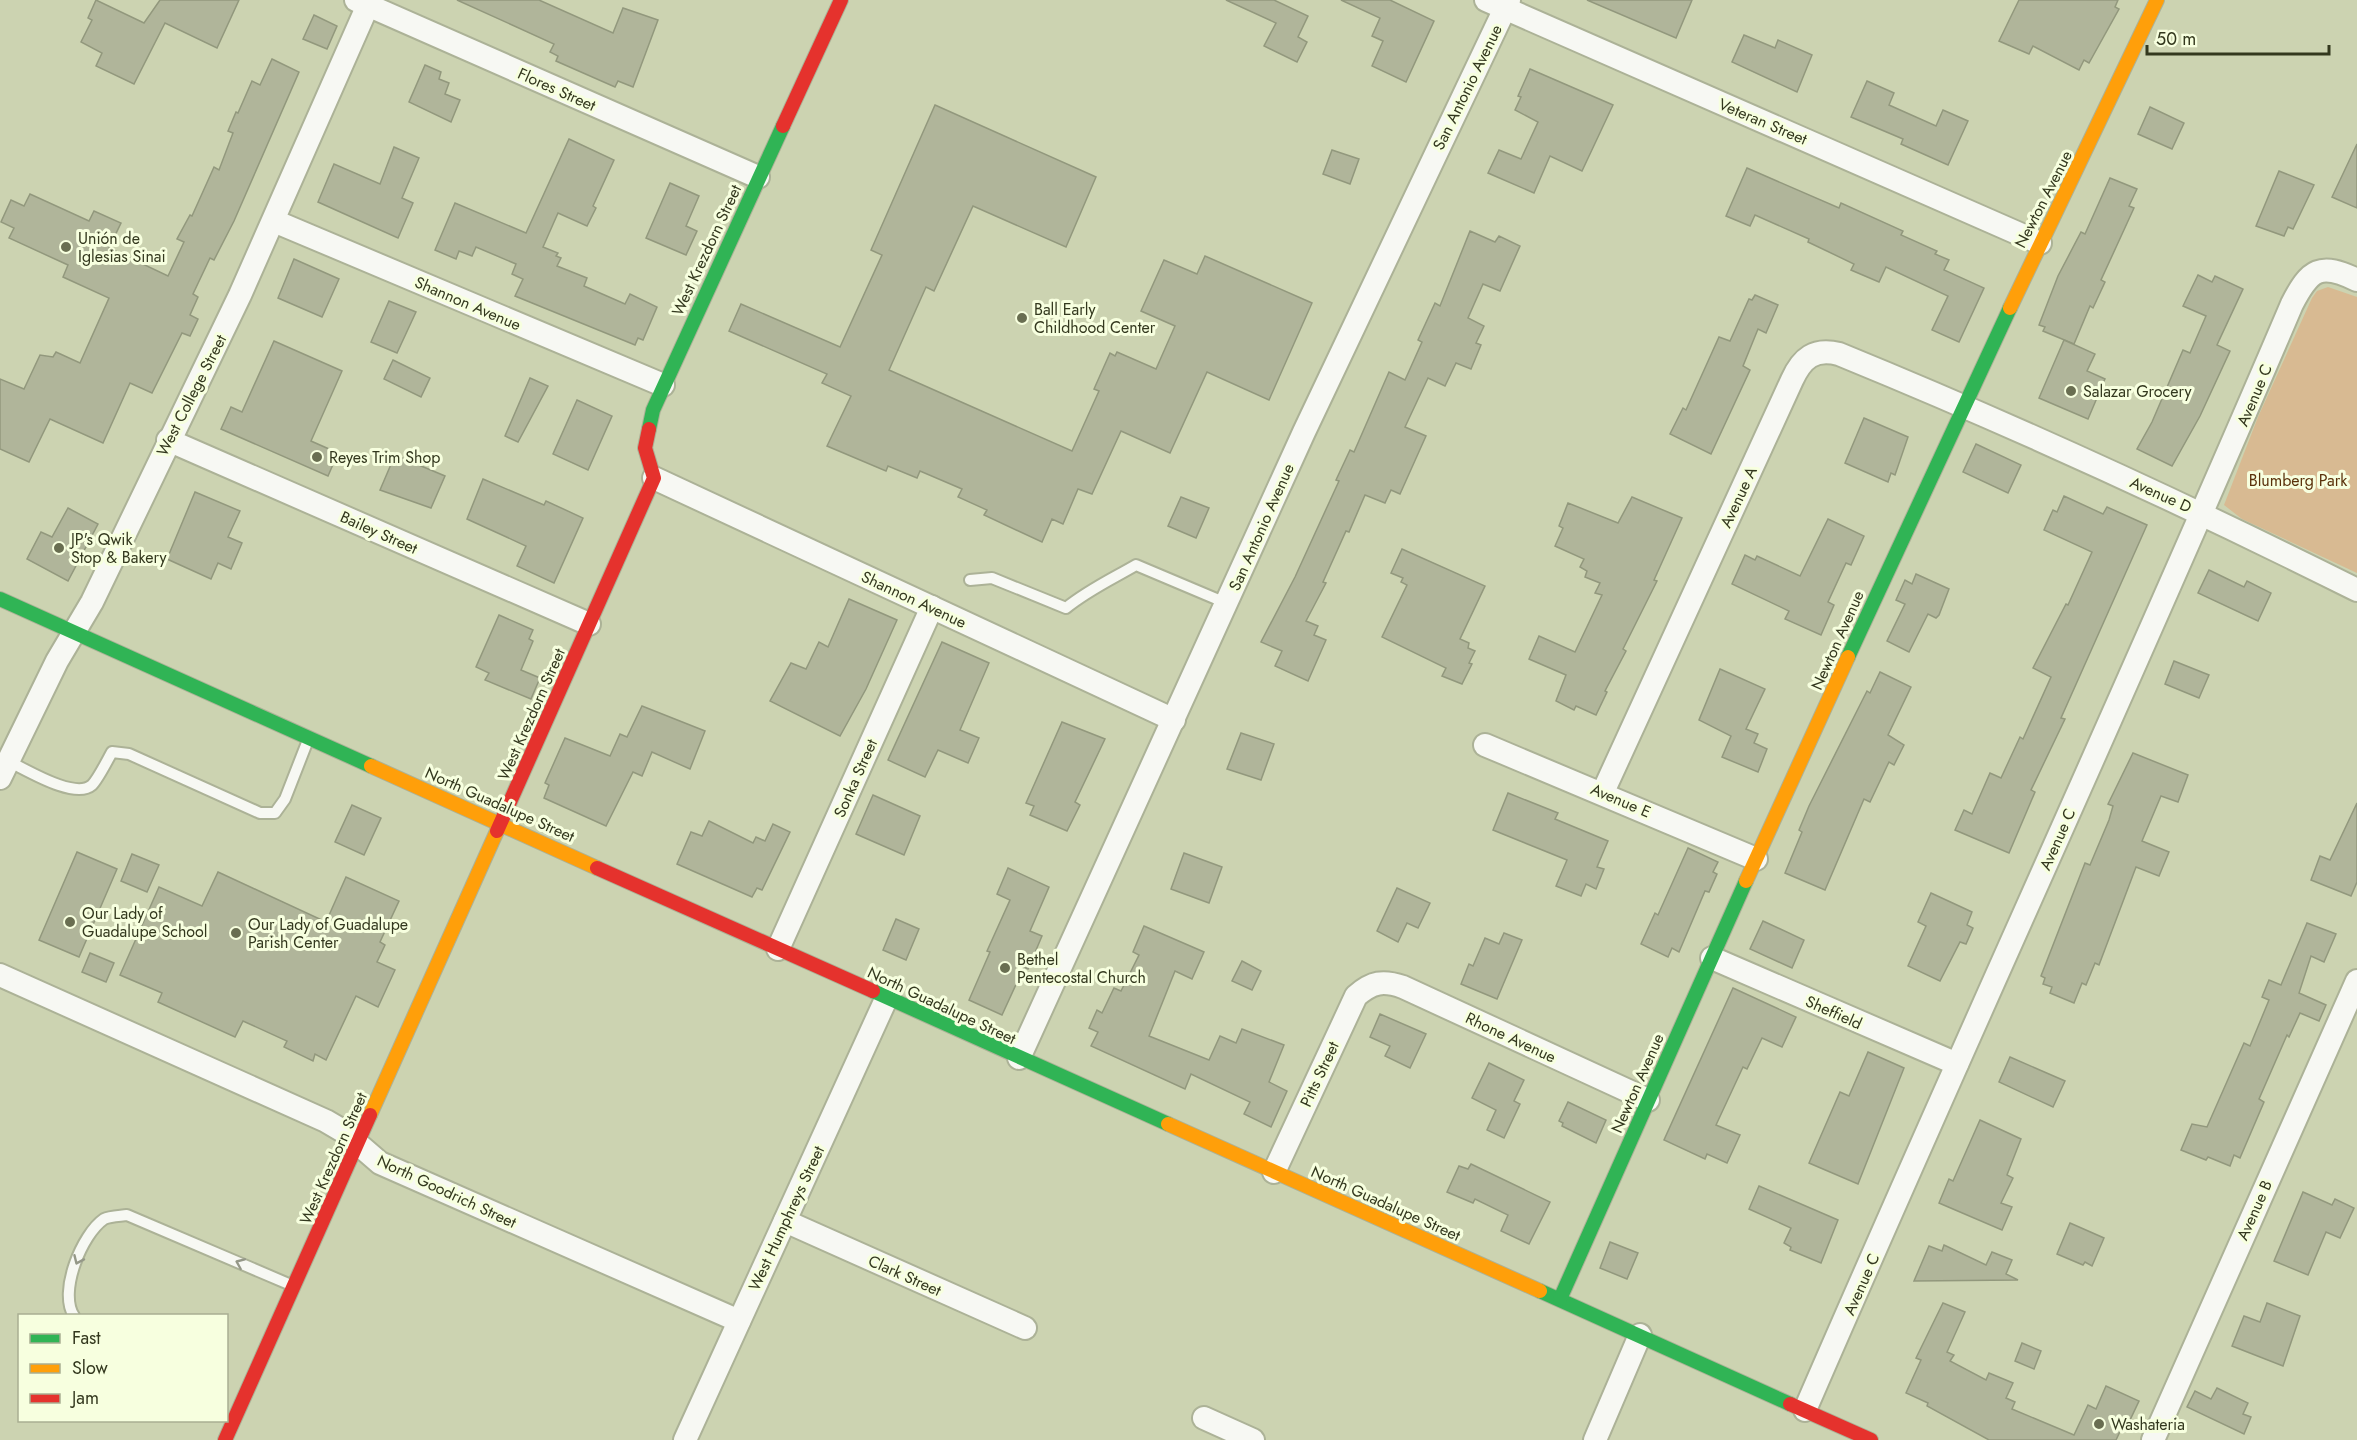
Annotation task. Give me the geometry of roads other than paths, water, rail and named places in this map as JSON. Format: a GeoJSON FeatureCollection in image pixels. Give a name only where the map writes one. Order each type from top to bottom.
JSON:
{"type":"FeatureCollection","features":[{"type":"Feature","properties":{"kind":"street","name":"West Krezdorn Street"},"geometry":{"type":"LineString","coordinates":[[225,1440],[238,1401],[294,1286],[358,1144],[654,478],[645,448],[647,431],[663,385],[758,177],[787,122],[841,0]]}},
{"type":"Feature","properties":{"kind":"street","name":"Newton Avenue"},"geometry":{"type":"LineString","coordinates":[[1560,1299],[1756,859],[1963,405],[2157,0]]}},
{"type":"Feature","properties":{"kind":"street","name":"Flores Street"},"geometry":{"type":"LineString","coordinates":[[362,3],[758,177]]}},
{"type":"Feature","properties":{"kind":"street","name":"West College Street"},"geometry":{"type":"LineString","coordinates":[[4,770],[74,632],[92,602],[168,440],[203,373],[274,220],[362,3]]}},
{"type":"Feature","properties":{"kind":"street","name":"Veteran Street"},"geometry":{"type":"LineString","coordinates":[[1500,3],[2040,243]]}},
{"type":"Feature","properties":{"kind":"street","name":"San Antonio Avenue"},"geometry":{"type":"LineString","coordinates":[[1019,1058],[1500,3]]}},
{"type":"Feature","properties":{"kind":"street","name":"Shannon Avenue"},"geometry":{"type":"LineString","coordinates":[[274,220],[663,385]]}},
{"type":"Feature","properties":{"kind":"street","name":"Avenue C"},"geometry":{"type":"LineString","coordinates":[[1805,1410],[2203,513],[2292,304],[2301,287],[2321,269],[2333,270],[2357,280]]}},
{"type":"Feature","properties":{"kind":"street","name":"Avenue A"},"geometry":{"type":"LineString","coordinates":[[1603,792],[1800,363],[1809,355],[1827,351],[1963,405]]}},
{"type":"Feature","properties":{"kind":"street","name":"Avenue D"},"geometry":{"type":"LineString","coordinates":[[1963,405],[2203,513],[2357,590]]}},
{"type":"Feature","properties":{"kind":"street","name":"Bailey Street"},"geometry":{"type":"LineString","coordinates":[[168,440],[589,624]]}},
{"type":"Feature","properties":{"kind":"street","name":"Shannon Avenue"},"geometry":{"type":"LineString","coordinates":[[654,478],[1174,720]]}},
{"type":"Feature","properties":{"kind":"street","name":"North Guadalupe Street"},"geometry":{"type":"LineString","coordinates":[[0,599],[501,822],[1019,1058],[1871,1440]]}},
{"type":"Feature","properties":{"kind":"street","name":"Sonka Street"},"geometry":{"type":"LineString","coordinates":[[778,949],[932,608]]}},
{"type":"Feature","properties":{"kind":"street","name":"Avenue E"},"geometry":{"type":"LineString","coordinates":[[1485,745],[1603,792],[1756,859]]}},
{"type":"Feature","properties":{"kind":"street","name":"Sheffield"},"geometry":{"type":"LineString","coordinates":[[1712,958],[1957,1064]]}},
{"type":"Feature","properties":{"kind":"street","name":"North Goodrich Street"},"geometry":{"type":"LineString","coordinates":[[0,975],[326,1121],[380,1163],[738,1321]]}},
{"type":"Feature","properties":{"kind":"street","name":"Avenue B"},"geometry":{"type":"LineString","coordinates":[[2153,1440],[2357,981]]}},
{"type":"Feature","properties":{"kind":"street","name":"Rhone Avenue"},"geometry":{"type":"LineString","coordinates":[[1373,984],[1382,982],[1403,987],[1648,1100]]}},
{"type":"Feature","properties":{"kind":"street","name":"Pitts Street"},"geometry":{"type":"LineString","coordinates":[[1274,1172],[1348,1009],[1356,996],[1373,984]]}},
{"type":"Feature","properties":{"kind":"street","name":"West Humphreys Street"},"geometry":{"type":"LineString","coordinates":[[686,1440],[738,1321],[887,997]]}},
{"type":"Feature","properties":{"kind":"street","name":"Clark Street"},"geometry":{"type":"LineString","coordinates":[[785,1221],[1025,1328]]}},
{"type":"Feature","properties":{"kind":"street"},"geometry":{"type":"LineString","coordinates":[[1595,1440],[1640,1335]]}},
{"type":"Feature","properties":{"kind":"street"},"geometry":{"type":"LineString","coordinates":[[1204,1418],[1253,1440]]}},
{"type":"Feature","properties":{"kind":"lane"},"geometry":{"type":"LineString","coordinates":[[970,580],[992,578],[1066,608],[1091,588],[1106,583],[1136,565],[1226,603]]}},
{"type":"Feature","properties":{"kind":"lane"},"geometry":{"type":"LineString","coordinates":[[4,770],[69,790],[82,790],[93,784],[112,752],[129,754],[260,813],[275,813],[285,799],[309,737]]}},
{"type":"Feature","properties":{"kind":"lane"},"geometry":{"type":"LineString","coordinates":[[74,1314],[67,1288],[75,1263],[88,1238],[105,1219],[127,1215],[294,1286]]}},
{"type":"Feature","properties":{"kind":"place","name":"Unión de Iglesias Sinai"},"geometry":{"type":"Point","coordinates":[66,247]}},
{"type":"Feature","properties":{"kind":"place","name":"Ball Early Childhood Center"},"geometry":{"type":"Point","coordinates":[1022,318]}},
{"type":"Feature","properties":{"kind":"place","name":"Salazar Grocery"},"geometry":{"type":"Point","coordinates":[2071,391]}},
{"type":"Feature","properties":{"kind":"place","name":"Reyes Trim Shop"},"geometry":{"type":"Point","coordinates":[317,457]}},
{"type":"Feature","properties":{"kind":"place","name":"JP's Qwik Stop & Bakery"},"geometry":{"type":"Point","coordinates":[59,548]}},
{"type":"Feature","properties":{"kind":"place","name":"Our Lady of Guadalupe School"},"geometry":{"type":"Point","coordinates":[70,922]}},
{"type":"Feature","properties":{"kind":"place","name":"Our Lady of Guadalupe Parish Center"},"geometry":{"type":"Point","coordinates":[236,933]}},
{"type":"Feature","properties":{"kind":"place","name":"Bethel Pentecostal Church"},"geometry":{"type":"Point","coordinates":[1005,968]}},
{"type":"Feature","properties":{"kind":"place","name":"Washateria"},"geometry":{"type":"Point","coordinates":[2099,1424]}},
{"type":"Feature","properties":{"kind":"park label","name":"Blumberg Park"},"geometry":{"type":"Point","coordinates":[2298,480]}}]}
